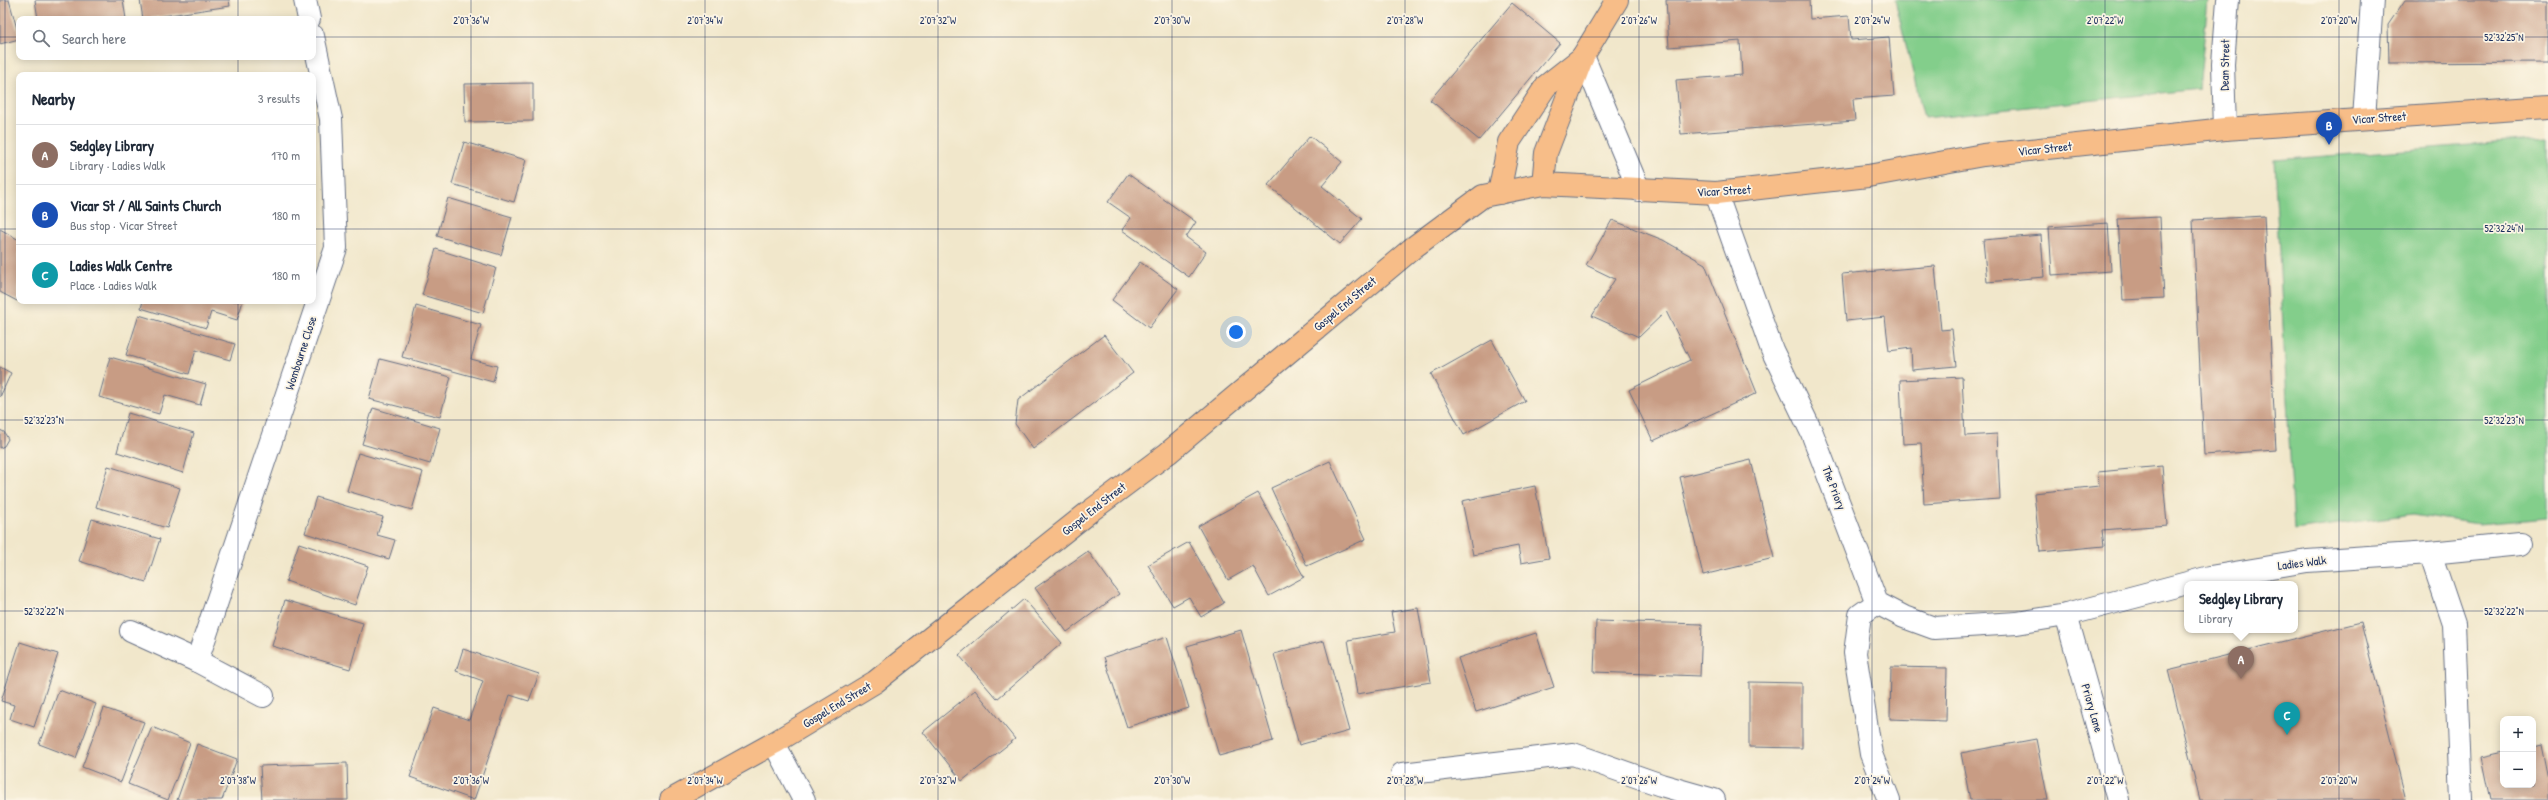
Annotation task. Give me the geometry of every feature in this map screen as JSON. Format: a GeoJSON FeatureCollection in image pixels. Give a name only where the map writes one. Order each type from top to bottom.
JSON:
{"type":"FeatureCollection","features":[{"type":"Feature","properties":{"kind":"main road"},"geometry":{"type":"LineString","coordinates":[[1543,184],[1546,153],[1584,56],[1617,0]]}},
{"type":"Feature","properties":{"kind":"main road"},"geometry":{"type":"LineString","coordinates":[[1499,193],[1509,142],[1546,86],[1584,56]]}},
{"type":"Feature","properties":{"kind":"main road","name":"Vicar Street"},"geometry":{"type":"LineString","coordinates":[[1543,184],[1716,193],[1868,176],[1983,155],[2225,129],[2548,107]]}},
{"type":"Feature","properties":{"kind":"main road","name":"Gospel End Street"},"geometry":{"type":"LineString","coordinates":[[671,800],[774,743],[875,682],[1089,512],[1168,453],[1414,247],[1484,196],[1543,184]]}},
{"type":"Feature","properties":{"kind":"street"},"geometry":{"type":"LineString","coordinates":[[305,0],[308,16]]}},
{"type":"Feature","properties":{"kind":"street","name":"Dean Street"},"geometry":{"type":"LineString","coordinates":[[2225,129],[2223,64],[2228,0]]}},
{"type":"Feature","properties":{"kind":"street"},"geometry":{"type":"LineString","coordinates":[[2364,119],[2372,0]]}},
{"type":"Feature","properties":{"kind":"street","name":"Wombourne Close"},"geometry":{"type":"LineString","coordinates":[[197,661],[336,248],[330,119],[316,51]]}},
{"type":"Feature","properties":{"kind":"street"},"geometry":{"type":"LineString","coordinates":[[1584,56],[1639,190]]}},
{"type":"Feature","properties":{"kind":"street","name":"The Priory"},"geometry":{"type":"LineString","coordinates":[[1716,193],[1772,350],[1812,433],[1877,603]]}},
{"type":"Feature","properties":{"kind":"street","name":"Ladies Walk"},"geometry":{"type":"LineString","coordinates":[[2195,581],[2210,577],[2307,561],[2430,553],[2520,544]]}},
{"type":"Feature","properties":{"kind":"street"},"geometry":{"type":"LineString","coordinates":[[2430,553],[2454,624],[2461,800]]}},
{"type":"Feature","properties":{"kind":"street","name":"Ladies Walk"},"geometry":{"type":"LineString","coordinates":[[2066,615],[2184,584]]}},
{"type":"Feature","properties":{"kind":"street"},"geometry":{"type":"LineString","coordinates":[[1889,800],[1871,754],[1855,653],[1860,615],[1877,603],[1904,617],[1934,628],[2017,624],[2066,615]]}},
{"type":"Feature","properties":{"kind":"street","name":"Priory Lane"},"geometry":{"type":"LineString","coordinates":[[2066,615],[2118,800]]}},
{"type":"Feature","properties":{"kind":"street"},"geometry":{"type":"LineString","coordinates":[[131,631],[197,661],[263,696]]}},
{"type":"Feature","properties":{"kind":"street"},"geometry":{"type":"LineString","coordinates":[[774,743],[804,800]]}},
{"type":"Feature","properties":{"kind":"street"},"geometry":{"type":"LineString","coordinates":[[1402,774],[1572,754],[1661,785],[1714,800]]}},
{"type":"Feature","properties":{"kind":"green space"},"geometry":{"type":"Polygon","coordinates":[[[1895,0],[2208,0],[2199,89],[1924,118],[1895,0]]]}},
{"type":"Feature","properties":{"kind":"green space"},"geometry":{"type":"Polygon","coordinates":[[[2548,139],[2548,518],[2478,524],[2413,514],[2294,530],[2274,160],[2548,139]]]}},
{"type":"Feature","properties":{"kind":"building"},"geometry":{"type":"Polygon","coordinates":[[[0,0],[9,0],[16,25],[16,40],[0,44],[0,0]]]}},
{"type":"Feature","properties":{"kind":"building"},"geometry":{"type":"Polygon","coordinates":[[[35,0],[123,0],[126,16],[38,16],[35,0]]]}},
{"type":"Feature","properties":{"kind":"building"},"geometry":{"type":"Polygon","coordinates":[[[140,0],[229,0],[230,6],[163,16],[143,16],[140,0]]]}},
{"type":"Feature","properties":{"kind":"building"},"geometry":{"type":"Polygon","coordinates":[[[1666,0],[1809,0],[1810,19],[1849,16],[1851,40],[1889,37],[1894,96],[1853,99],[1855,121],[1681,134],[1676,80],[1742,75],[1740,41],[1669,47],[1666,0]]]}},
{"type":"Feature","properties":{"kind":"building"},"geometry":{"type":"Polygon","coordinates":[[[2405,0],[2548,0],[2548,62],[2389,63],[2388,25],[2405,0]]]}},
{"type":"Feature","properties":{"kind":"building"},"geometry":{"type":"Polygon","coordinates":[[[1512,3],[1560,43],[1479,140],[1430,100],[1512,3]]]}},
{"type":"Feature","properties":{"kind":"building"},"geometry":{"type":"Polygon","coordinates":[[[533,83],[533,121],[465,122],[464,84],[533,83]]]}},
{"type":"Feature","properties":{"kind":"building"},"geometry":{"type":"Polygon","coordinates":[[[1310,136],[1342,162],[1322,186],[1362,219],[1340,244],[1268,185],[1310,136]]]}},
{"type":"Feature","properties":{"kind":"building"},"geometry":{"type":"Polygon","coordinates":[[[464,142],[526,160],[514,202],[452,184],[464,142]]]}},
{"type":"Feature","properties":{"kind":"building"},"geometry":{"type":"Polygon","coordinates":[[[1128,174],[1196,222],[1186,237],[1206,252],[1189,277],[1122,230],[1131,218],[1108,202],[1128,174]]]}},
{"type":"Feature","properties":{"kind":"building"},"geometry":{"type":"Polygon","coordinates":[[[448,198],[512,217],[501,255],[437,236],[448,198]]]}},
{"type":"Feature","properties":{"kind":"building"},"geometry":{"type":"Polygon","coordinates":[[[2264,216],[2276,450],[2204,455],[2193,220],[2264,216]]]}},
{"type":"Feature","properties":{"kind":"building"},"geometry":{"type":"Polygon","coordinates":[[[2160,217],[2164,298],[2123,300],[2118,219],[2160,217]]]}},
{"type":"Feature","properties":{"kind":"building"},"geometry":{"type":"Polygon","coordinates":[[[1612,220],[1663,240],[1705,264],[1757,393],[1653,441],[1629,390],[1690,360],[1666,311],[1639,337],[1592,316],[1615,279],[1586,265],[1612,220]]]}},
{"type":"Feature","properties":{"kind":"building"},"geometry":{"type":"Polygon","coordinates":[[[2108,223],[2111,271],[2052,275],[2049,227],[2108,223]]]}},
{"type":"Feature","properties":{"kind":"building"},"geometry":{"type":"Polygon","coordinates":[[[0,229],[16,238],[16,300],[0,292],[0,229]]]}},
{"type":"Feature","properties":{"kind":"building"},"geometry":{"type":"Polygon","coordinates":[[[2041,235],[2044,277],[1987,282],[1983,240],[2041,235]]]}},
{"type":"Feature","properties":{"kind":"building"},"geometry":{"type":"Polygon","coordinates":[[[436,249],[496,268],[483,313],[422,295],[436,249]]]}},
{"type":"Feature","properties":{"kind":"building"},"geometry":{"type":"Polygon","coordinates":[[[1140,262],[1178,289],[1149,328],[1112,300],[1140,262]]]}},
{"type":"Feature","properties":{"kind":"building"},"geometry":{"type":"Polygon","coordinates":[[[1935,266],[1941,330],[1952,329],[1956,366],[1912,370],[1911,348],[1889,351],[1885,317],[1846,321],[1842,274],[1935,266]]]}},
{"type":"Feature","properties":{"kind":"building"},"geometry":{"type":"Polygon","coordinates":[[[142,304],[242,304],[237,320],[211,312],[206,328],[141,308],[142,304]]]}},
{"type":"Feature","properties":{"kind":"building"},"geometry":{"type":"Polygon","coordinates":[[[416,306],[481,325],[471,359],[497,366],[493,382],[402,357],[416,306]]]}},
{"type":"Feature","properties":{"kind":"building"},"geometry":{"type":"Polygon","coordinates":[[[139,315],[235,344],[230,360],[196,350],[189,374],[126,355],[139,315]]]}},
{"type":"Feature","properties":{"kind":"building"},"geometry":{"type":"Polygon","coordinates":[[[1104,335],[1133,373],[1033,449],[1015,424],[1018,400],[1104,335]]]}},
{"type":"Feature","properties":{"kind":"building"},"geometry":{"type":"Polygon","coordinates":[[[1492,340],[1525,401],[1464,435],[1431,374],[1492,340]]]}},
{"type":"Feature","properties":{"kind":"building"},"geometry":{"type":"Polygon","coordinates":[[[110,357],[206,384],[200,405],[165,395],[159,414],[99,397],[110,357]]]}},
{"type":"Feature","properties":{"kind":"building"},"geometry":{"type":"Polygon","coordinates":[[[380,359],[451,377],[440,417],[369,399],[380,359]]]}},
{"type":"Feature","properties":{"kind":"building"},"geometry":{"type":"Polygon","coordinates":[[[0,367],[11,373],[0,397],[0,367]]]}},
{"type":"Feature","properties":{"kind":"building"},"geometry":{"type":"Polygon","coordinates":[[[1962,377],[1965,436],[1997,434],[2000,499],[1924,504],[1921,443],[1903,444],[1900,380],[1962,377]]]}},
{"type":"Feature","properties":{"kind":"building"},"geometry":{"type":"Polygon","coordinates":[[[373,408],[440,428],[430,464],[362,444],[373,408]]]}},
{"type":"Feature","properties":{"kind":"building"},"geometry":{"type":"Polygon","coordinates":[[[128,413],[194,433],[183,473],[117,452],[128,413]]]}},
{"type":"Feature","properties":{"kind":"building"},"geometry":{"type":"Polygon","coordinates":[[[0,430],[4,432],[8,439],[4,446],[0,448],[0,430]]]}},
{"type":"Feature","properties":{"kind":"building"},"geometry":{"type":"Polygon","coordinates":[[[358,453],[423,472],[412,510],[347,491],[358,453]]]}},
{"type":"Feature","properties":{"kind":"building"},"geometry":{"type":"Polygon","coordinates":[[[1751,460],[1774,558],[1703,575],[1680,477],[1751,460]]]}},
{"type":"Feature","properties":{"kind":"building"},"geometry":{"type":"Polygon","coordinates":[[[1330,461],[1366,539],[1307,566],[1271,488],[1330,461]]]}},
{"type":"Feature","properties":{"kind":"building"},"geometry":{"type":"Polygon","coordinates":[[[108,466],[180,488],[167,528],[96,507],[108,466]]]}},
{"type":"Feature","properties":{"kind":"building"},"geometry":{"type":"Polygon","coordinates":[[[2162,466],[2167,525],[2102,530],[2104,546],[2040,552],[2034,493],[2099,486],[2098,472],[2162,466]]]}},
{"type":"Feature","properties":{"kind":"building"},"geometry":{"type":"Polygon","coordinates":[[[1535,486],[1549,558],[1521,563],[1518,546],[1473,555],[1462,501],[1535,486]]]}},
{"type":"Feature","properties":{"kind":"building"},"geometry":{"type":"Polygon","coordinates":[[[1258,493],[1304,577],[1269,596],[1253,566],[1228,580],[1198,526],[1258,493]]]}},
{"type":"Feature","properties":{"kind":"building"},"geometry":{"type":"Polygon","coordinates":[[[316,497],[383,517],[377,535],[395,540],[389,559],[305,533],[316,497]]]}},
{"type":"Feature","properties":{"kind":"building"},"geometry":{"type":"Polygon","coordinates":[[[92,519],[160,539],[146,582],[79,561],[92,519]]]}},
{"type":"Feature","properties":{"kind":"building"},"geometry":{"type":"Polygon","coordinates":[[[1189,542],[1224,603],[1201,617],[1189,597],[1173,606],[1148,565],[1189,542]]]}},
{"type":"Feature","properties":{"kind":"building"},"geometry":{"type":"Polygon","coordinates":[[[299,543],[368,566],[355,605],[286,581],[299,543]]]}},
{"type":"Feature","properties":{"kind":"building"},"geometry":{"type":"Polygon","coordinates":[[[1088,551],[1119,594],[1067,632],[1035,588],[1088,551]]]}},
{"type":"Feature","properties":{"kind":"building"},"geometry":{"type":"Polygon","coordinates":[[[1024,599],[1062,643],[997,699],[959,655],[1024,599]]]}},
{"type":"Feature","properties":{"kind":"building"},"geometry":{"type":"Polygon","coordinates":[[[285,600],[363,623],[350,669],[272,646],[285,600]]]}},
{"type":"Feature","properties":{"kind":"building"},"geometry":{"type":"Polygon","coordinates":[[[1418,608],[1431,682],[1357,694],[1348,640],[1395,632],[1391,612],[1418,608]]]}},
{"type":"Feature","properties":{"kind":"building"},"geometry":{"type":"Polygon","coordinates":[[[1596,621],[1702,624],[1700,676],[1594,672],[1596,621]]]}},
{"type":"Feature","properties":{"kind":"building"},"geometry":{"type":"Polygon","coordinates":[[[2361,622],[2406,800],[2200,800],[2168,670],[2361,622]]]}},
{"type":"Feature","properties":{"kind":"building"},"geometry":{"type":"Polygon","coordinates":[[[1241,630],[1273,741],[1219,756],[1187,646],[1241,630]]]}},
{"type":"Feature","properties":{"kind":"building"},"geometry":{"type":"Polygon","coordinates":[[[1536,633],[1554,687],[1476,712],[1458,658],[1536,633]]]}},
{"type":"Feature","properties":{"kind":"building"},"geometry":{"type":"Polygon","coordinates":[[[1167,637],[1189,708],[1127,727],[1104,657],[1167,637]]]}},
{"type":"Feature","properties":{"kind":"building"},"geometry":{"type":"Polygon","coordinates":[[[1324,641],[1349,731],[1299,745],[1274,654],[1324,641]]]}},
{"type":"Feature","properties":{"kind":"building"},"geometry":{"type":"Polygon","coordinates":[[[20,642],[58,654],[34,727],[10,719],[14,705],[1,701],[20,642]]]}},
{"type":"Feature","properties":{"kind":"building"},"geometry":{"type":"Polygon","coordinates":[[[463,649],[539,674],[529,701],[510,695],[474,800],[410,777],[434,708],[469,720],[483,681],[456,671],[463,649]]]}},
{"type":"Feature","properties":{"kind":"building"},"geometry":{"type":"Polygon","coordinates":[[[1891,667],[1947,668],[1946,721],[1890,719],[1891,667]]]}},
{"type":"Feature","properties":{"kind":"building"},"geometry":{"type":"Polygon","coordinates":[[[1749,682],[1802,683],[1802,748],[1749,747],[1749,682]]]}},
{"type":"Feature","properties":{"kind":"building"},"geometry":{"type":"Polygon","coordinates":[[[59,690],[96,704],[76,758],[39,744],[59,690]]]}},
{"type":"Feature","properties":{"kind":"building"},"geometry":{"type":"Polygon","coordinates":[[[975,690],[1015,739],[962,781],[923,732],[975,690]]]}},
{"type":"Feature","properties":{"kind":"building"},"geometry":{"type":"Polygon","coordinates":[[[104,708],[144,722],[121,782],[82,767],[104,708]]]}},
{"type":"Feature","properties":{"kind":"building"},"geometry":{"type":"Polygon","coordinates":[[[152,727],[190,743],[168,800],[128,784],[152,727]]]}},
{"type":"Feature","properties":{"kind":"building"},"geometry":{"type":"Polygon","coordinates":[[[2036,739],[2048,800],[1970,800],[1961,753],[2036,739]]]}},
{"type":"Feature","properties":{"kind":"building"},"geometry":{"type":"Polygon","coordinates":[[[197,744],[237,759],[222,800],[177,800],[197,744]]]}},
{"type":"Feature","properties":{"kind":"building"},"geometry":{"type":"Polygon","coordinates":[[[2541,744],[2548,779],[2548,800],[2490,800],[2481,757],[2500,753],[2500,788],[2536,788],[2536,745],[2541,744]]]}},
{"type":"Feature","properties":{"kind":"building"},"geometry":{"type":"Polygon","coordinates":[[[347,763],[348,800],[262,800],[260,766],[347,763]]]}},
{"type":"Feature","properties":{"kind":"place","name":"Vicar St / All Saints Church"},"geometry":{"type":"Point","coordinates":[2329,145]}},
{"type":"Feature","properties":{"kind":"place","name":"Sedgley Library"},"geometry":{"type":"Point","coordinates":[2241,679]}},
{"type":"Feature","properties":{"kind":"place","name":"Ladies Walk Centre"},"geometry":{"type":"Point","coordinates":[2287,735]}}]}
